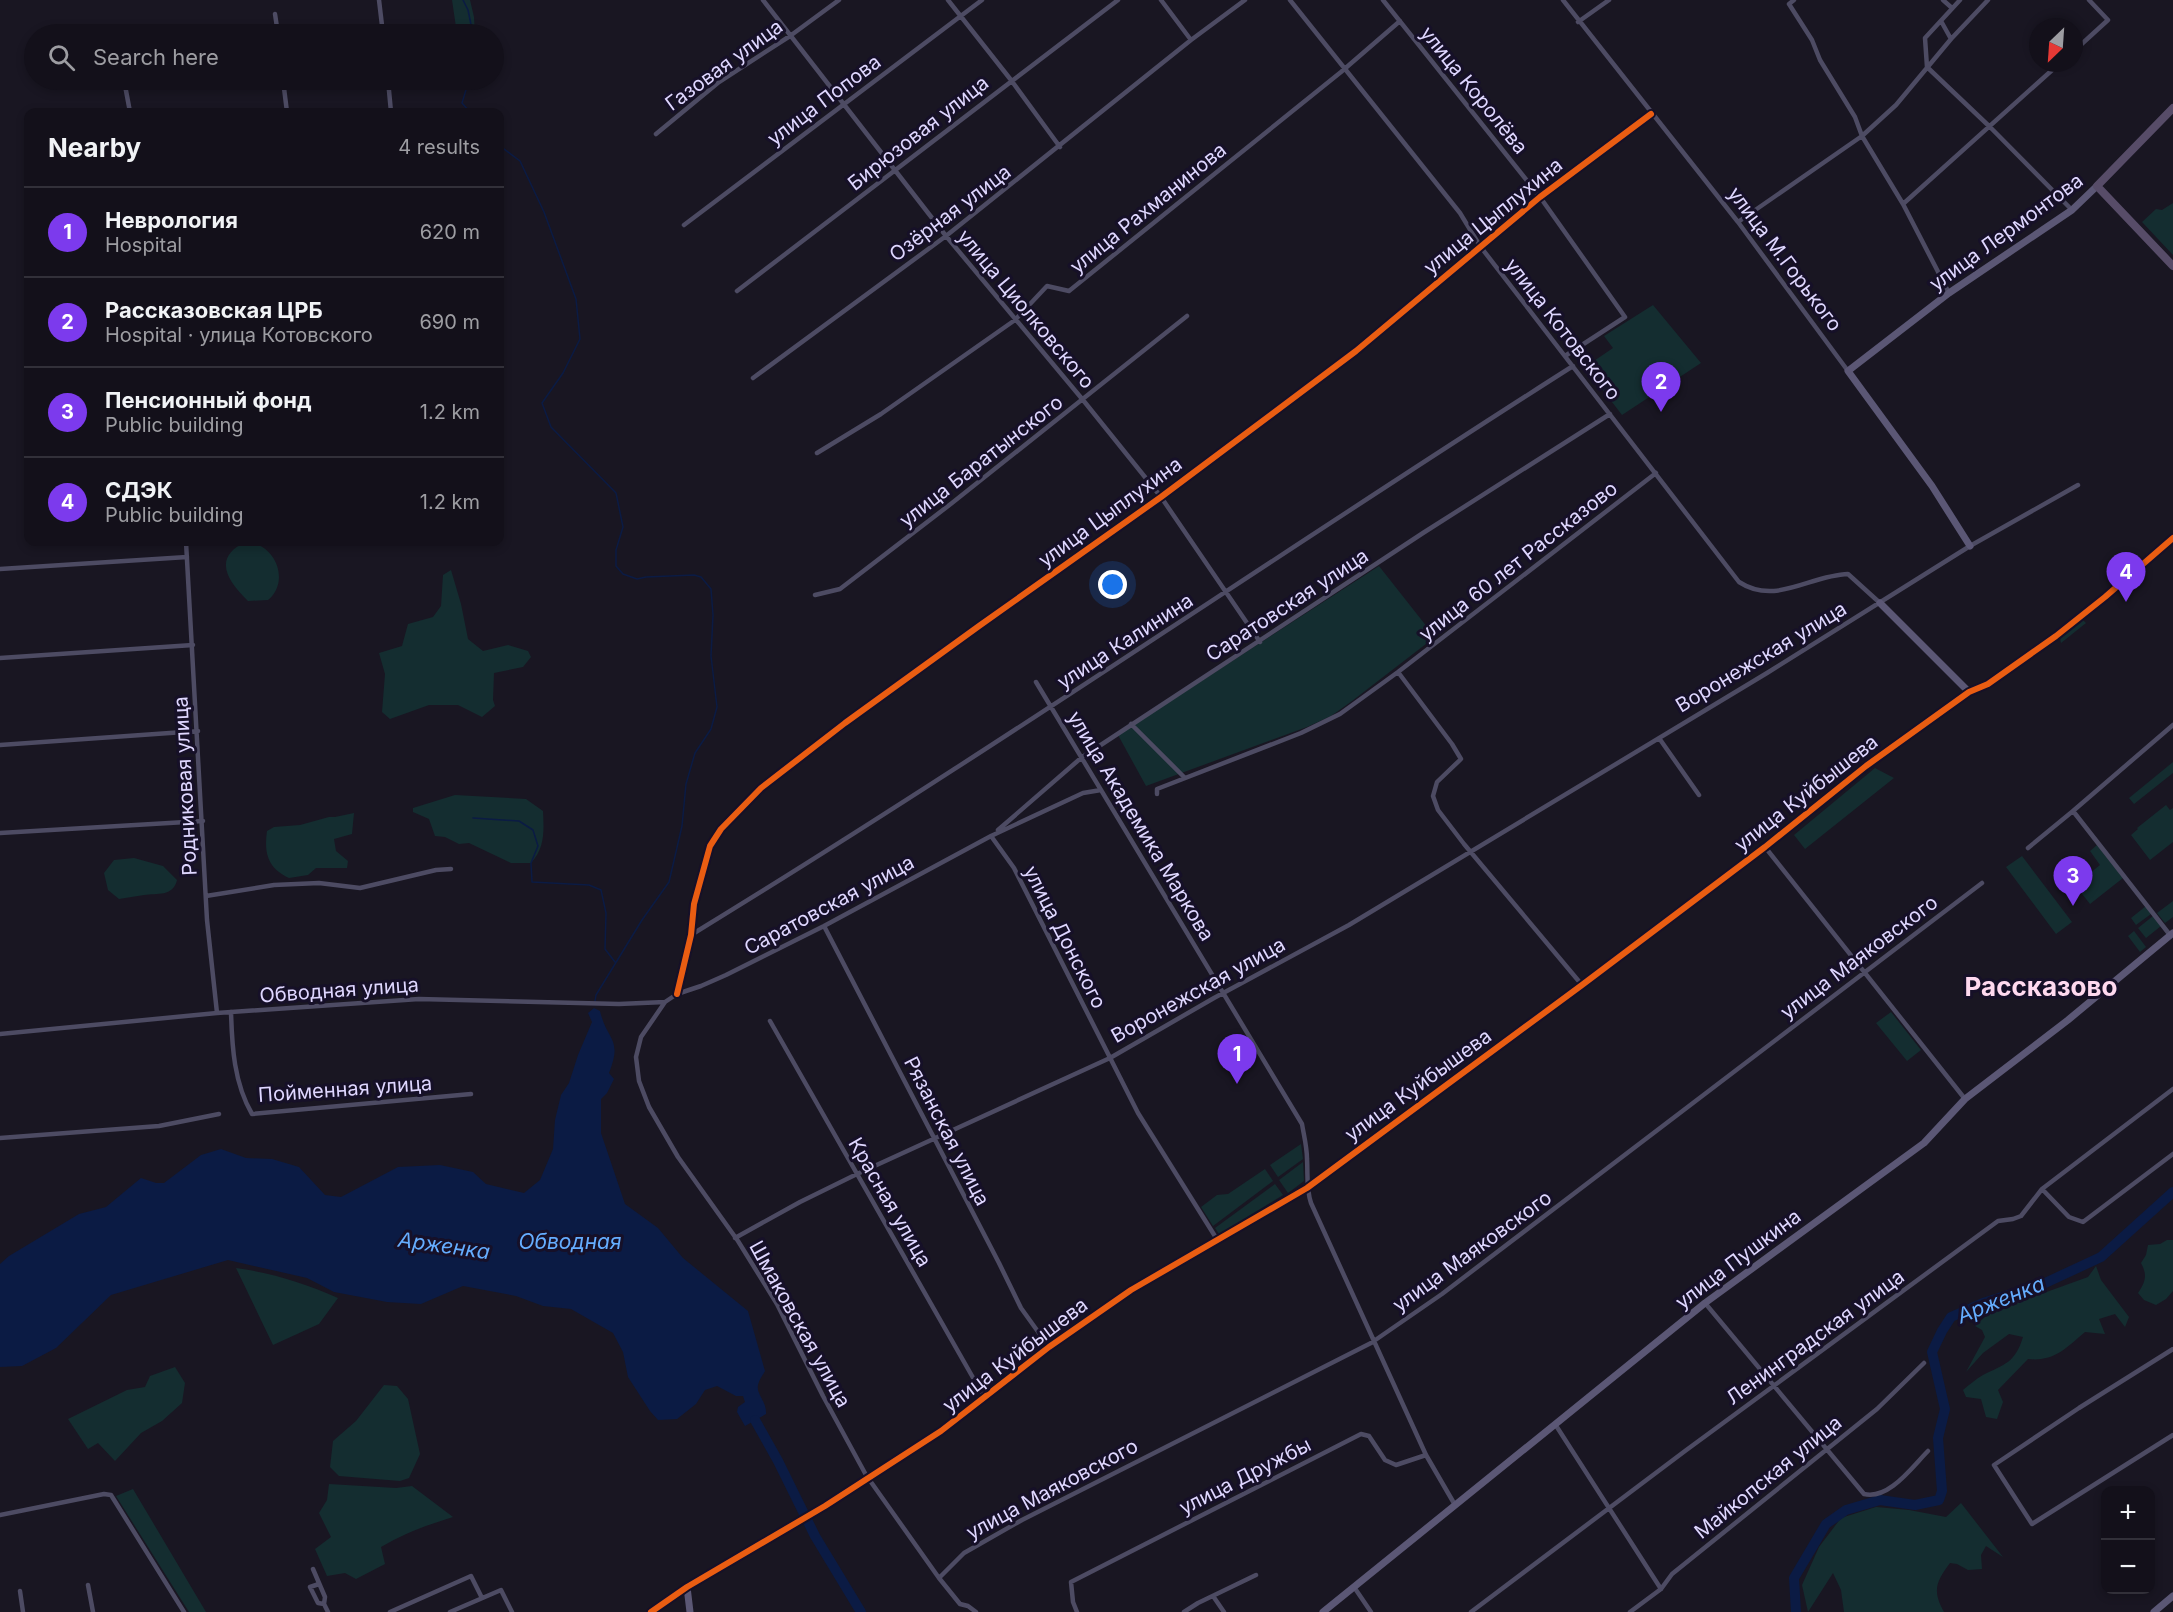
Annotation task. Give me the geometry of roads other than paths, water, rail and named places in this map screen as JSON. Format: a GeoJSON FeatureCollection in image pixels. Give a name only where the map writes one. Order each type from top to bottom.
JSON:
{"type":"FeatureCollection","features":[{"type":"Feature","properties":{"kind":"main road","name":"улица Лермонтова"},"geometry":{"type":"LineString","coordinates":[[2097,186],[2173,108]]}},
{"type":"Feature","properties":{"kind":"main road"},"geometry":{"type":"LineString","coordinates":[[2097,186],[2173,266]]}},
{"type":"Feature","properties":{"kind":"street"},"geometry":{"type":"LineString","coordinates":[[379,0],[382,24]]}},
{"type":"Feature","properties":{"kind":"street","name":"улица Циолковского"},"geometry":{"type":"LineString","coordinates":[[763,0],[946,236],[1161,497],[1260,642]]}},
{"type":"Feature","properties":{"kind":"street","name":"Газовая улица"},"geometry":{"type":"LineString","coordinates":[[656,134],[719,82],[790,36],[839,0]]}},
{"type":"Feature","properties":{"kind":"street"},"geometry":{"type":"LineString","coordinates":[[948,0],[1060,147]]}},
{"type":"Feature","properties":{"kind":"street","name":"улица Попова"},"geometry":{"type":"LineString","coordinates":[[684,225],[982,0]]}},
{"type":"Feature","properties":{"kind":"street","name":"Бирюзовая улица"},"geometry":{"type":"LineString","coordinates":[[737,291],[1118,0]]}},
{"type":"Feature","properties":{"kind":"street"},"geometry":{"type":"LineString","coordinates":[[1161,0],[1191,40]]}},
{"type":"Feature","properties":{"kind":"street","name":"Озёрная улица"},"geometry":{"type":"LineString","coordinates":[[753,378],[946,236],[1191,40],[1245,0]]}},
{"type":"Feature","properties":{"kind":"street","name":"улица Котовского"},"geometry":{"type":"LineString","coordinates":[[1290,0],[1460,213],[1480,246],[1656,473],[1669,494],[1730,573],[1755,591],[1779,591],[1848,574],[1880,603]]}},
{"type":"Feature","properties":{"kind":"street","name":"улица Королёва"},"geometry":{"type":"LineString","coordinates":[[1383,0],[1540,197],[1625,317],[1565,356]]}},
{"type":"Feature","properties":{"kind":"street","name":"улица М.Горького"},"geometry":{"type":"LineString","coordinates":[[1563,0],[1578,22],[1738,222],[1932,486],[1970,546]]}},
{"type":"Feature","properties":{"kind":"street"},"geometry":{"type":"LineString","coordinates":[[1578,22],[1609,0]]}},
{"type":"Feature","properties":{"kind":"street"},"geometry":{"type":"LineString","coordinates":[[1794,0],[1789,4],[1855,117],[1862,136],[1903,204],[1949,293]]}},
{"type":"Feature","properties":{"kind":"street"},"geometry":{"type":"LineString","coordinates":[[1943,0],[1952,8]]}},
{"type":"Feature","properties":{"kind":"street"},"geometry":{"type":"LineString","coordinates":[[1960,0],[1925,38],[1927,67],[2072,210]]}},
{"type":"Feature","properties":{"kind":"street"},"geometry":{"type":"LineString","coordinates":[[1738,222],[1862,136],[1896,105],[1951,39],[1988,0]]}},
{"type":"Feature","properties":{"kind":"street"},"geometry":{"type":"LineString","coordinates":[[2083,43],[2108,20],[2089,0]]}},
{"type":"Feature","properties":{"kind":"street"},"geometry":{"type":"LineString","coordinates":[[275,14],[276,24]]}},
{"type":"Feature","properties":{"kind":"street","name":"улица Рахманинова"},"geometry":{"type":"LineString","coordinates":[[818,453],[881,414],[1015,320],[1047,286],[1069,291],[1345,69],[1400,21]]}},
{"type":"Feature","properties":{"kind":"street"},"geometry":{"type":"LineString","coordinates":[[1941,21],[1951,39]]}},
{"type":"Feature","properties":{"kind":"street"},"geometry":{"type":"LineString","coordinates":[[1903,204],[2050,72]]}},
{"type":"Feature","properties":{"kind":"street"},"geometry":{"type":"LineString","coordinates":[[126,90],[129,108]]}},
{"type":"Feature","properties":{"kind":"street"},"geometry":{"type":"LineString","coordinates":[[284,90],[286,108]]}},
{"type":"Feature","properties":{"kind":"street"},"geometry":{"type":"LineString","coordinates":[[389,90],[391,108]]}},
{"type":"Feature","properties":{"kind":"street","name":"улица Цыплухина"},"geometry":{"type":"LineString","coordinates":[[677,994],[690,935],[694,904],[710,846],[721,829],[761,788],[979,626],[1161,497],[1356,351],[1540,197],[1651,114]]}},
{"type":"Feature","properties":{"kind":"street","name":"улица Лермонтова"},"geometry":{"type":"LineString","coordinates":[[1848,371],[1949,293],[2072,210],[2097,186]]}},
{"type":"Feature","properties":{"kind":"street","name":"улица Баратынского"},"geometry":{"type":"LineString","coordinates":[[815,596],[840,589],[1187,316]]}},
{"type":"Feature","properties":{"kind":"street","name":"улица Калинина"},"geometry":{"type":"LineString","coordinates":[[690,935],[865,828],[1573,366]]}},
{"type":"Feature","properties":{"kind":"street","name":"Саратовская улица"},"geometry":{"type":"LineString","coordinates":[[991,836],[1081,758],[1423,533],[1610,414]]}},
{"type":"Feature","properties":{"kind":"street","name":"улица 60 лет Рассказово"},"geometry":{"type":"LineString","coordinates":[[1157,794],[1157,789],[1184,777],[1318,726],[1340,714],[1656,473]]}},
{"type":"Feature","properties":{"kind":"street","name":"Воронежская улица"},"geometry":{"type":"LineString","coordinates":[[735,1238],[857,1174],[1110,1058],[1349,925],[1659,738],[1970,546],[2078,486]]}},
{"type":"Feature","properties":{"kind":"street","name":"улица Куйбышева"},"geometry":{"type":"LineString","coordinates":[[651,1612],[687,1587],[825,1506],[941,1431],[1049,1347],[1131,1290],[1306,1188],[1582,985],[1866,766],[1969,692],[1988,684],[2056,636],[2173,538]]}},
{"type":"Feature","properties":{"kind":"street","name":"Родниковая улица"},"geometry":{"type":"LineString","coordinates":[[186,546],[206,896],[217,1013]]}},
{"type":"Feature","properties":{"kind":"street"},"geometry":{"type":"LineString","coordinates":[[0,568],[187,557]]}},
{"type":"Feature","properties":{"kind":"street"},"geometry":{"type":"LineString","coordinates":[[1880,603],[1969,692]]}},
{"type":"Feature","properties":{"kind":"street"},"geometry":{"type":"LineString","coordinates":[[0,658],[193,645]]}},
{"type":"Feature","properties":{"kind":"street"},"geometry":{"type":"LineString","coordinates":[[1398,672],[1461,759],[1437,782],[1433,796],[1438,810],[1470,852],[1582,985]]}},
{"type":"Feature","properties":{"kind":"street","name":"улица Академика Маркова"},"geometry":{"type":"LineString","coordinates":[[1036,682],[1302,1124],[1307,1159],[1306,1188],[1311,1203],[1426,1455],[1455,1505]]}},
{"type":"Feature","properties":{"kind":"street"},"geometry":{"type":"LineString","coordinates":[[1131,724],[1184,777]]}},
{"type":"Feature","properties":{"kind":"street"},"geometry":{"type":"LineString","coordinates":[[2028,848],[2173,725]]}},
{"type":"Feature","properties":{"kind":"street"},"geometry":{"type":"LineString","coordinates":[[0,745],[198,731]]}},
{"type":"Feature","properties":{"kind":"street"},"geometry":{"type":"LineString","coordinates":[[1659,738],[1699,795]]}},
{"type":"Feature","properties":{"kind":"street","name":"Саратовская улица"},"geometry":{"type":"LineString","coordinates":[[677,994],[701,986],[825,926],[991,836],[1083,793],[1101,790]]}},
{"type":"Feature","properties":{"kind":"street"},"geometry":{"type":"LineString","coordinates":[[2073,811],[2172,934]]}},
{"type":"Feature","properties":{"kind":"street"},"geometry":{"type":"LineString","coordinates":[[0,833],[203,821]]}},
{"type":"Feature","properties":{"kind":"street","name":"улица Донского"},"geometry":{"type":"LineString","coordinates":[[991,836],[1014,868],[1138,1113],[1218,1241]]}},
{"type":"Feature","properties":{"kind":"street"},"geometry":{"type":"LineString","coordinates":[[1765,846],[1965,1099]]}},
{"type":"Feature","properties":{"kind":"street"},"geometry":{"type":"LineString","coordinates":[[206,896],[274,885],[319,883],[360,888],[436,870],[451,869]]}},
{"type":"Feature","properties":{"kind":"street","name":"улица Маяковского"},"geometry":{"type":"LineString","coordinates":[[939,1578],[964,1553],[1022,1520],[1373,1341],[1442,1294],[1982,883]]}},
{"type":"Feature","properties":{"kind":"street","name":"Рязанская улица"},"geometry":{"type":"LineString","coordinates":[[825,926],[1021,1308],[1049,1347]]}},
{"type":"Feature","properties":{"kind":"street","name":"улица Пушкина"},"geometry":{"type":"LineString","coordinates":[[1323,1612],[1705,1303],[1924,1143],[1965,1099],[2068,1020],[2172,934]]}},
{"type":"Feature","properties":{"kind":"street"},"geometry":{"type":"LineString","coordinates":[[665,1002],[677,994]]}},
{"type":"Feature","properties":{"kind":"street","name":"Обводная улица"},"geometry":{"type":"LineString","coordinates":[[0,1034],[217,1013],[418,999],[619,1004],[665,1002]]}},
{"type":"Feature","properties":{"kind":"street","name":"Шмаковская улица"},"geometry":{"type":"LineString","coordinates":[[665,1002],[641,1037],[636,1057],[639,1082],[649,1107],[678,1157],[735,1238],[777,1304],[823,1396],[868,1478],[939,1578],[960,1604],[976,1612]]}},
{"type":"Feature","properties":{"kind":"street","name":"Пойменная улица"},"geometry":{"type":"LineString","coordinates":[[231,1012],[231,1044],[241,1095],[252,1114],[471,1094]]}},
{"type":"Feature","properties":{"kind":"street","name":"Красная улица"},"geometry":{"type":"LineString","coordinates":[[770,1021],[984,1397]]}},
{"type":"Feature","properties":{"kind":"street","name":"Ленинградская улица"},"geometry":{"type":"LineString","coordinates":[[1471,1612],[1998,1221],[2021,1216],[2042,1189],[2173,1089]]}},
{"type":"Feature","properties":{"kind":"street"},"geometry":{"type":"LineString","coordinates":[[0,1138],[159,1126],[219,1114]]}},
{"type":"Feature","properties":{"kind":"street"},"geometry":{"type":"LineString","coordinates":[[2042,1189],[2069,1217],[2083,1222],[2173,1154]]}},
{"type":"Feature","properties":{"kind":"street"},"geometry":{"type":"LineString","coordinates":[[1705,1303],[1864,1494],[1872,1496],[1890,1489],[1928,1451]]}},
{"type":"Feature","properties":{"kind":"street"},"geometry":{"type":"LineString","coordinates":[[2173,1348],[1994,1465],[2032,1524],[2173,1435]]}},
{"type":"Feature","properties":{"kind":"street","name":"Майкопская улица"},"geometry":{"type":"LineString","coordinates":[[1630,1612],[1661,1589],[1672,1574],[1877,1408],[1924,1363]]}},
{"type":"Feature","properties":{"kind":"street"},"geometry":{"type":"LineString","coordinates":[[1555,1424],[1661,1589]]}},
{"type":"Feature","properties":{"kind":"street","name":"улица Дружбы"},"geometry":{"type":"LineString","coordinates":[[1077,1612],[1073,1602],[1071,1582],[1361,1434],[1369,1436],[1384,1460],[1396,1465],[1426,1455]]}},
{"type":"Feature","properties":{"kind":"street"},"geometry":{"type":"LineString","coordinates":[[0,1515],[104,1494],[111,1495],[184,1612]]}},
{"type":"Feature","properties":{"kind":"street"},"geometry":{"type":"LineString","coordinates":[[313,1569],[325,1597],[324,1604],[328,1612]]}},
{"type":"Feature","properties":{"kind":"street"},"geometry":{"type":"LineString","coordinates":[[1184,1612],[1256,1575]]}},
{"type":"Feature","properties":{"kind":"street"},"geometry":{"type":"LineString","coordinates":[[390,1612],[471,1576],[482,1598]]}},
{"type":"Feature","properties":{"kind":"street"},"geometry":{"type":"LineString","coordinates":[[319,1584],[310,1587],[318,1603],[324,1604]]}},
{"type":"Feature","properties":{"kind":"street"},"geometry":{"type":"LineString","coordinates":[[88,1585],[93,1612]]}},
{"type":"Feature","properties":{"kind":"street"},"geometry":{"type":"LineString","coordinates":[[687,1587],[690,1612]]}},
{"type":"Feature","properties":{"kind":"street"},"geometry":{"type":"LineString","coordinates":[[1354,1587],[1371,1612]]}},
{"type":"Feature","properties":{"kind":"street"},"geometry":{"type":"LineString","coordinates":[[450,1612],[501,1590],[512,1612]]}},
{"type":"Feature","properties":{"kind":"street"},"geometry":{"type":"LineString","coordinates":[[20,1591],[23,1612]]}},
{"type":"Feature","properties":{"kind":"street"},"geometry":{"type":"LineString","coordinates":[[1213,1596],[1224,1612]]}},
{"type":"Feature","properties":{"kind":"street"},"geometry":{"type":"LineString","coordinates":[[2154,1612],[2173,1596]]}},
{"type":"Feature","properties":{"kind":"water","name":"Обводная"},"geometry":{"type":"Polygon","coordinates":[[[594,1008],[600,1011],[614,1046],[613,1062],[609,1073],[614,1079],[601,1099],[601,1133],[625,1204],[658,1228],[683,1258],[748,1311],[765,1371],[758,1388],[766,1414],[745,1426],[737,1412],[738,1407],[745,1402],[743,1396],[736,1396],[717,1386],[705,1390],[696,1404],[677,1419],[658,1420],[628,1377],[623,1352],[613,1333],[571,1309],[543,1306],[516,1296],[463,1286],[421,1304],[387,1302],[334,1292],[307,1278],[228,1260],[111,1295],[56,1348],[22,1366],[0,1367],[0,1264],[9,1256],[79,1214],[106,1207],[141,1178],[164,1183],[201,1155],[221,1149],[246,1158],[272,1159],[299,1167],[325,1195],[341,1197],[398,1167],[440,1165],[473,1172],[486,1184],[524,1193],[540,1180],[553,1149],[555,1120],[561,1095],[569,1083],[592,1022],[588,1013],[594,1008]]]}},
{"type":"Feature","properties":{"kind":"waterway"},"geometry":{"type":"LineString","coordinates":[[463,0],[471,24]]}},
{"type":"Feature","properties":{"kind":"waterway"},"geometry":{"type":"LineString","coordinates":[[466,90],[462,103],[466,108]]}},
{"type":"Feature","properties":{"kind":"waterway"},"geometry":{"type":"LineString","coordinates":[[504,149],[520,161],[544,212],[576,299],[580,339],[563,373],[542,403],[551,427],[616,493],[623,527],[616,550],[616,566],[623,574],[637,579],[694,575],[701,577],[711,589],[713,615],[711,656],[717,707],[711,729],[695,753],[686,784],[682,826],[669,882],[642,920],[596,995],[595,1001]]}},
{"type":"Feature","properties":{"kind":"waterway"},"geometry":{"type":"LineString","coordinates":[[473,818],[519,821],[533,830],[538,846],[531,863],[532,882],[589,885],[601,890],[606,913],[605,949],[615,962]]}},
{"type":"Feature","properties":{"kind":"waterway","name":"Арженка"},"geometry":{"type":"LineString","coordinates":[[1796,1612],[1794,1578],[1826,1524],[1846,1510],[1880,1500],[1915,1505],[1939,1500],[1942,1491],[1938,1438],[1945,1409],[1932,1352],[1951,1317],[1983,1303],[2043,1284],[2101,1257],[2173,1192]]}},
{"type":"Feature","properties":{"kind":"waterway","name":"Арженка"},"geometry":{"type":"LineString","coordinates":[[755,1420],[815,1536],[861,1612]]}},
{"type":"Feature","properties":{"kind":"place","name":"Рассказовская ЦРБ"},"geometry":{"type":"Point","coordinates":[1661,412]}},
{"type":"Feature","properties":{"kind":"place","name":"СДЭК"},"geometry":{"type":"Point","coordinates":[2126,602]}},
{"type":"Feature","properties":{"kind":"place","name":"Пенсионный фонд"},"geometry":{"type":"Point","coordinates":[2073,906]}},
{"type":"Feature","properties":{"kind":"place","name":"Неврология"},"geometry":{"type":"Point","coordinates":[1237,1084]}},
{"type":"Feature","properties":{"kind":"district","name":"Рассказово"},"geometry":{"type":"Point","coordinates":[2041,987]}}]}
